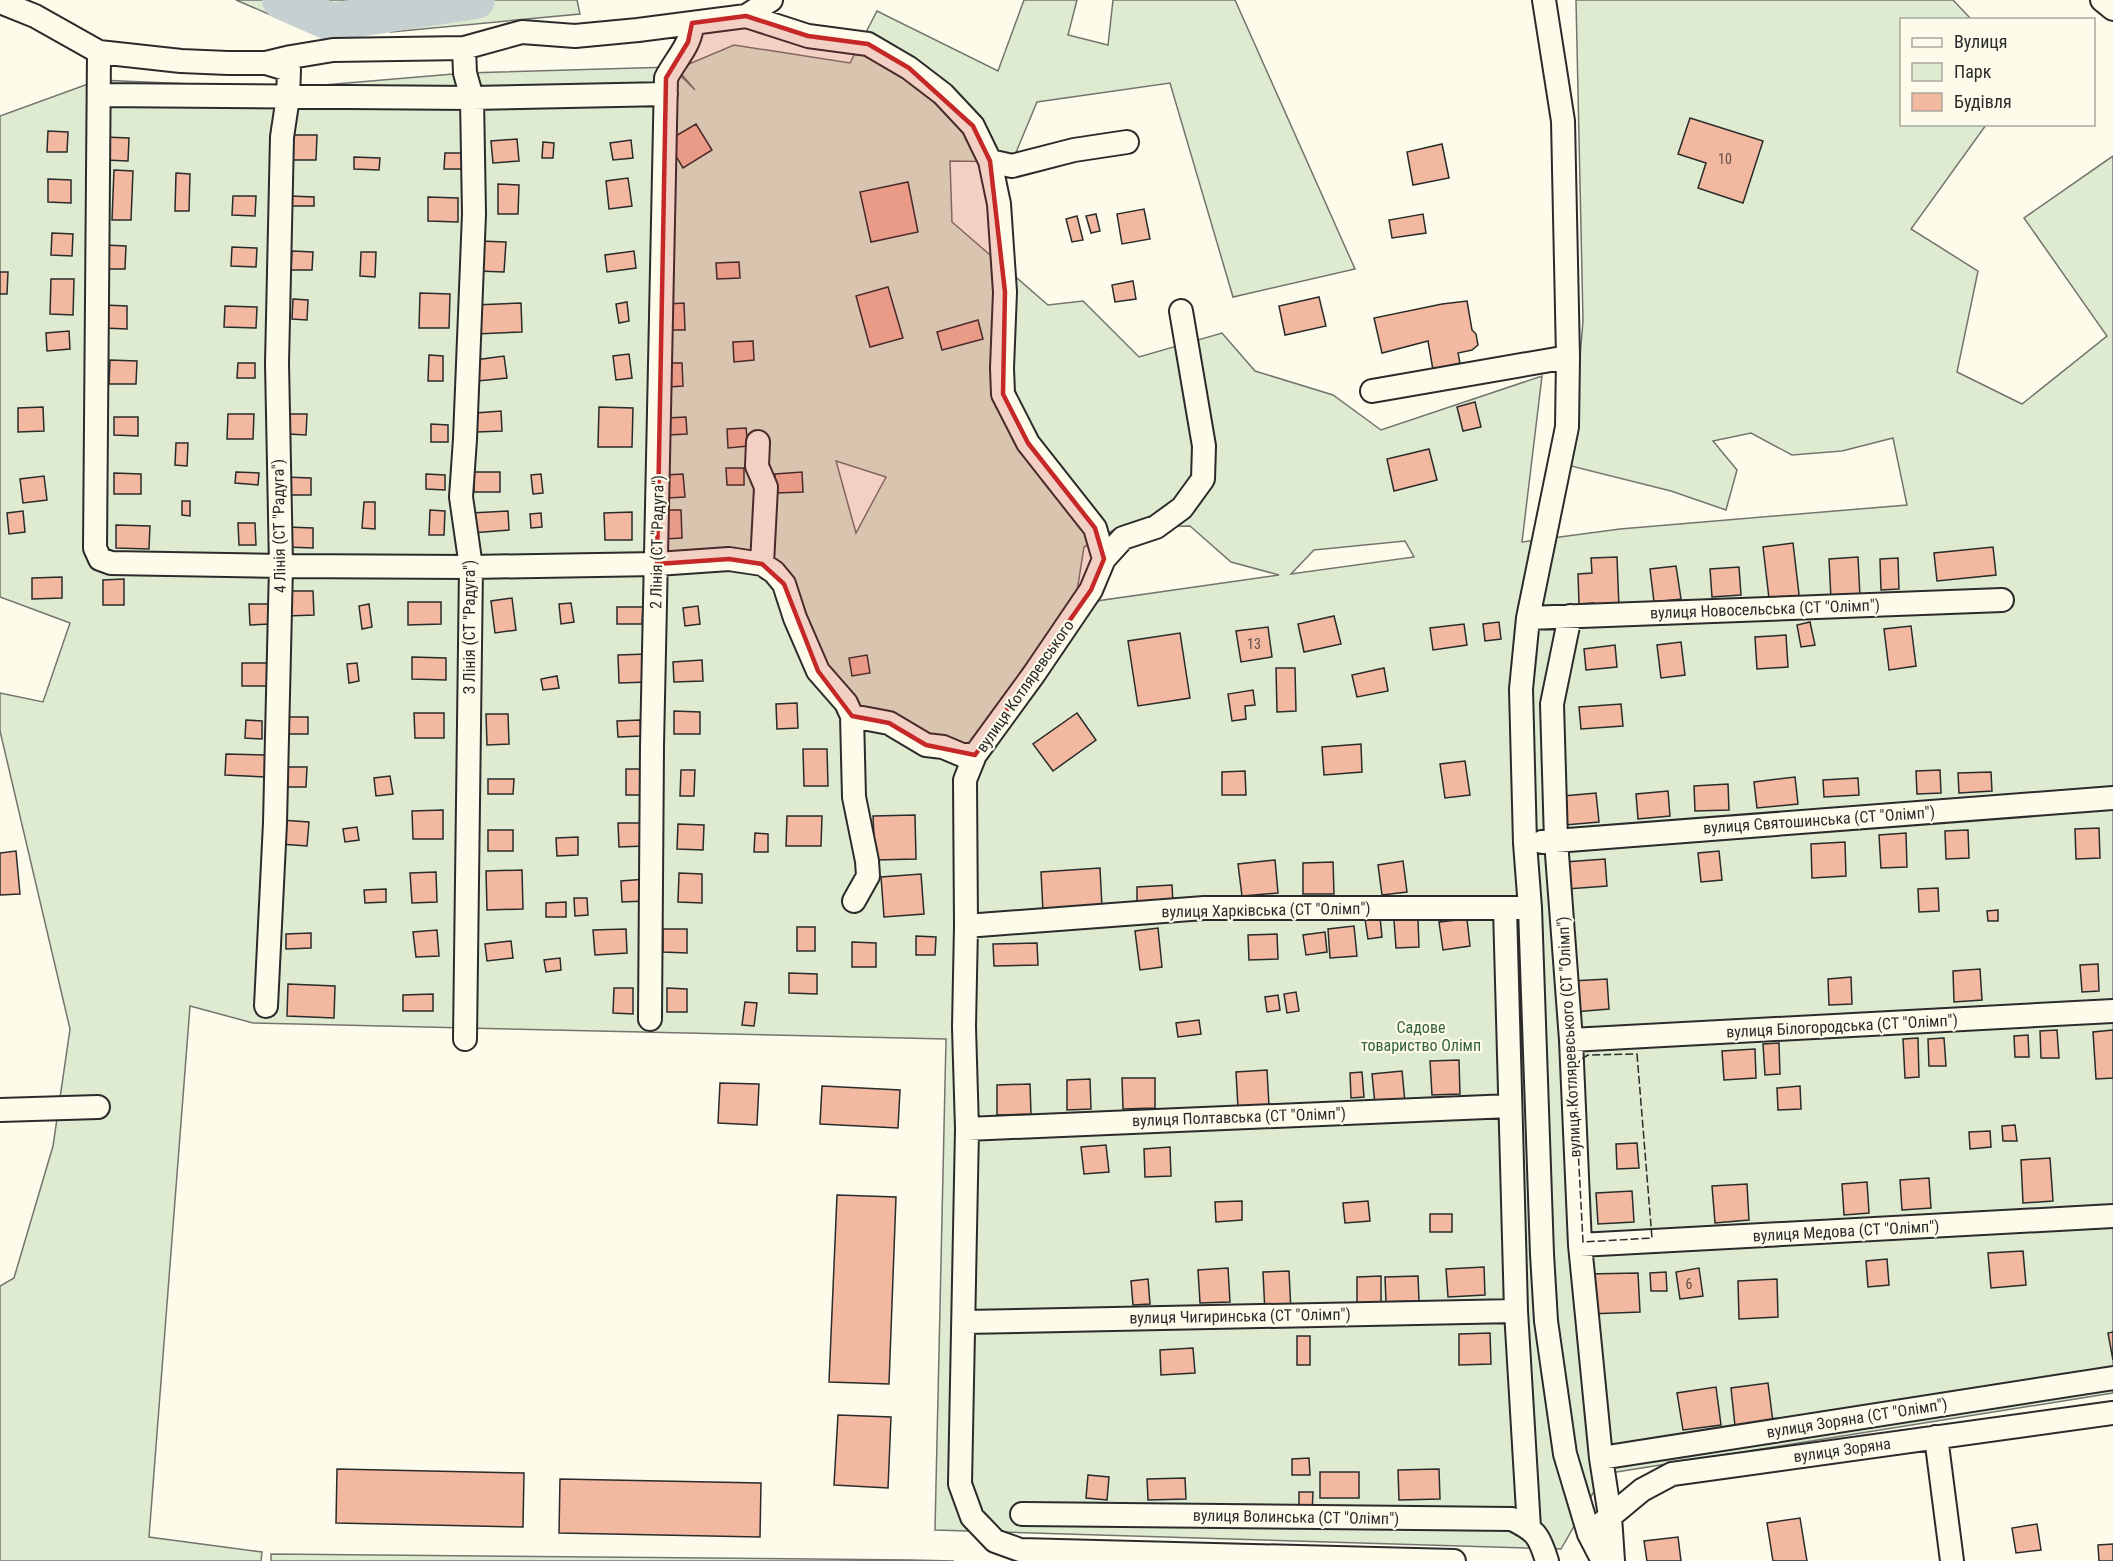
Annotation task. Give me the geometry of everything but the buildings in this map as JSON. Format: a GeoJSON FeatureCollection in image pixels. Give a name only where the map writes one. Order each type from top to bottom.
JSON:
{"type":"FeatureCollection","features":[{"type":"Feature","properties":{"kind":"street"},"geometry":{"type":"LineString","coordinates":[[0,2],[35,16],[99,52],[181,61],[266,63],[333,50],[464,48],[522,32],[575,36],[692,23],[746,16],[771,0]]}},
{"type":"Feature","properties":{"kind":"street"},"geometry":{"type":"LineString","coordinates":[[1544,0],[1563,121],[1568,357],[1567,427],[1528,618],[1521,689],[1525,843],[1530,908],[1546,1321],[1565,1454],[1589,1534],[1603,1561]]}},
{"type":"Feature","properties":{"kind":"street"},"geometry":{"type":"LineString","coordinates":[[2102,0],[2113,9]]}},
{"type":"Feature","properties":{"kind":"street"},"geometry":{"type":"LineString","coordinates":[[746,16],[807,36],[868,44],[899,62],[942,94],[973,126],[990,161],[999,204],[1005,292],[1003,394],[1028,443],[1095,528],[1104,559]]}},
{"type":"Feature","properties":{"kind":"street","name":"2 Лінія (СТ \"Радуга\")"},"geometry":{"type":"LineString","coordinates":[[650,1019],[652,746],[666,78],[688,42],[692,32],[692,23]]}},
{"type":"Feature","properties":{"kind":"street","name":"З Лінія (СТ \"Радуга\")"},"geometry":{"type":"LineString","coordinates":[[464,48],[465,73],[472,98],[474,214],[461,497],[471,567],[465,1038]]}},
{"type":"Feature","properties":{"kind":"street"},"geometry":{"type":"LineString","coordinates":[[99,52],[95,548],[100,559],[111,563],[281,566],[471,567],[657,564],[729,560],[762,564],[774,572],[784,584],[795,618],[818,671],[846,703],[852,716],[854,797],[868,876],[854,901]]}},
{"type":"Feature","properties":{"kind":"street","name":"4 Лінія (СТ \"Радуга\")"},"geometry":{"type":"LineString","coordinates":[[266,63],[289,70],[288,97],[282,137],[277,363],[281,566],[275,823],[266,1006]]}},
{"type":"Feature","properties":{"kind":"street"},"geometry":{"type":"LineString","coordinates":[[99,95],[472,98],[666,94]]}},
{"type":"Feature","properties":{"kind":"street"},"geometry":{"type":"LineString","coordinates":[[990,161],[1012,166],[1074,150],[1127,142]]}},
{"type":"Feature","properties":{"kind":"street","name":"вулиця Котляревського"},"geometry":{"type":"LineString","coordinates":[[1181,311],[1204,446],[1203,479],[1182,508],[1156,527],[1123,538],[1104,559],[1091,590],[975,755],[965,780],[964,1027],[967,1129],[960,1484],[972,1517],[994,1541],[1020,1550],[1454,1561]]}},
{"type":"Feature","properties":{"kind":"street"},"geometry":{"type":"LineString","coordinates":[[1372,391],[1568,357]]}},
{"type":"Feature","properties":{"kind":"street"},"geometry":{"type":"LineString","coordinates":[[758,442],[757,466],[766,487],[762,564]]}},
{"type":"Feature","properties":{"kind":"street","name":"вулиця Новосельська (СТ \"Олімп\")"},"geometry":{"type":"LineString","coordinates":[[1528,618],[2002,600]]}},
{"type":"Feature","properties":{"kind":"street","name":"вулиця Котляревського (СТ \"Олімп\")"},"geometry":{"type":"LineString","coordinates":[[1570,616],[1552,704],[1556,841],[1571,1040],[1580,1245],[1613,1561]]}},
{"type":"Feature","properties":{"kind":"street"},"geometry":{"type":"LineString","coordinates":[[852,716],[889,723],[927,745],[943,747],[962,755],[975,755]]}},
{"type":"Feature","properties":{"kind":"street","name":"вулиця Святошинська (СТ \"Олімп\")"},"geometry":{"type":"LineString","coordinates":[[1525,843],[2113,798]]}},
{"type":"Feature","properties":{"kind":"street","name":"вулиця Харківська (СТ \"Олімп\")"},"geometry":{"type":"LineString","coordinates":[[966,926],[1204,908],[1530,908]]}},
{"type":"Feature","properties":{"kind":"street"},"geometry":{"type":"LineString","coordinates":[[1505,908],[1516,1311],[1529,1528],[1541,1540],[1547,1561]]}},
{"type":"Feature","properties":{"kind":"street","name":"вулиця Білогородська (СТ \"Олімп\")"},"geometry":{"type":"LineString","coordinates":[[1571,1040],[2113,1011]]}},
{"type":"Feature","properties":{"kind":"street","name":"вулиця Полтавська (СТ \"Олімп\")"},"geometry":{"type":"LineString","coordinates":[[967,1129],[1510,1106]]}},
{"type":"Feature","properties":{"kind":"street"},"geometry":{"type":"LineString","coordinates":[[0,1110],[98,1107]]}},
{"type":"Feature","properties":{"kind":"street","name":"вулиця Медова (СТ \"Олімп\")"},"geometry":{"type":"LineString","coordinates":[[1580,1245],[2113,1216]]}},
{"type":"Feature","properties":{"kind":"street","name":"вулиця Чигиринська (СТ \"Олімп\")"},"geometry":{"type":"LineString","coordinates":[[964,1322],[1516,1311]]}},
{"type":"Feature","properties":{"kind":"street","name":"вулиця Зоряна (СТ \"Олімп\")"},"geometry":{"type":"LineString","coordinates":[[1601,1458],[2113,1378]]}},
{"type":"Feature","properties":{"kind":"street","name":"вулиця Зоряна"},"geometry":{"type":"LineString","coordinates":[[1589,1534],[1642,1490],[1672,1474],[2113,1413]]}},
{"type":"Feature","properties":{"kind":"street"},"geometry":{"type":"LineString","coordinates":[[1936,1437],[1952,1561]]}},
{"type":"Feature","properties":{"kind":"street","name":"вулиця Волинська (СТ \"Олімп\")"},"geometry":{"type":"LineString","coordinates":[[1022,1514],[1512,1519],[1529,1528]]}},
{"type":"Feature","properties":{"kind":"highlighted area"},"geometry":{"type":"Polygon","coordinates":[[[746,16],[808,36],[868,44],[909,68],[973,126],[990,161],[1005,292],[1003,394],[1028,443],[1095,528],[1104,559],[1091,590],[975,755],[926,745],[889,723],[852,716],[818,671],[784,584],[762,564],[729,559],[657,564],[666,78],[688,42],[692,23],[746,16]]]}},
{"type":"Feature","properties":{"kind":"green space"},"geometry":{"type":"Polygon","coordinates":[[[236,0],[577,0],[580,14],[391,32],[366,24],[294,25],[236,0]]]}},
{"type":"Feature","properties":{"kind":"green space","name":"Садове товариство Олімп"},"geometry":{"type":"Polygon","coordinates":[[[1024,0],[1077,0],[1068,35],[1108,45],[1113,0],[1235,0],[1355,269],[1233,297],[1170,83],[1037,102],[1012,162],[950,161],[952,222],[1048,305],[1083,301],[1139,357],[1222,333],[1255,371],[1333,395],[1381,430],[1542,376],[1522,542],[1620,529],[1907,505],[1893,438],[1842,451],[1792,455],[1751,433],[1713,441],[1737,470],[1726,510],[1671,491],[1571,466],[1583,321],[1576,0],[1953,0],[1970,18],[1900,18],[1900,126],[1985,126],[1911,229],[1978,271],[1957,372],[2022,404],[2107,336],[2024,218],[2113,156],[2113,1393],[1604,1474],[1561,1549],[935,1530],[946,1039],[253,1023],[190,1006],[149,1537],[262,1552],[261,1561],[0,1561],[0,1286],[14,1278],[53,1146],[70,1029],[0,731],[0,693],[43,702],[70,623],[0,597],[0,116],[99,80],[288,88],[465,73],[672,67],[695,90],[677,69],[734,45],[850,63],[877,11],[998,71],[1024,0]],[[836,461],[856,533],[886,477],[836,461]],[[1190,526],[1117,528],[1084,547],[1075,604],[1279,575],[1231,562],[1190,526]],[[1405,541],[1314,550],[1291,574],[1414,557],[1405,541]]]}},
{"type":"Feature","properties":{"kind":"green space"},"geometry":{"type":"Polygon","coordinates":[[[271,1554],[911,1560],[954,1561],[271,1561],[271,1554]]]}},
{"type":"Feature","properties":{"kind":"waterway"},"geometry":{"type":"LineString","coordinates":[[281,0],[331,22],[476,0]]}},
{"type":"Feature","properties":{"kind":"fence"},"geometry":{"type":"LineString","coordinates":[[1637,1054],[1652,1238],[1583,1242],[1574,1072],[1580,1060],[1588,1055],[1637,1054]]}}]}
